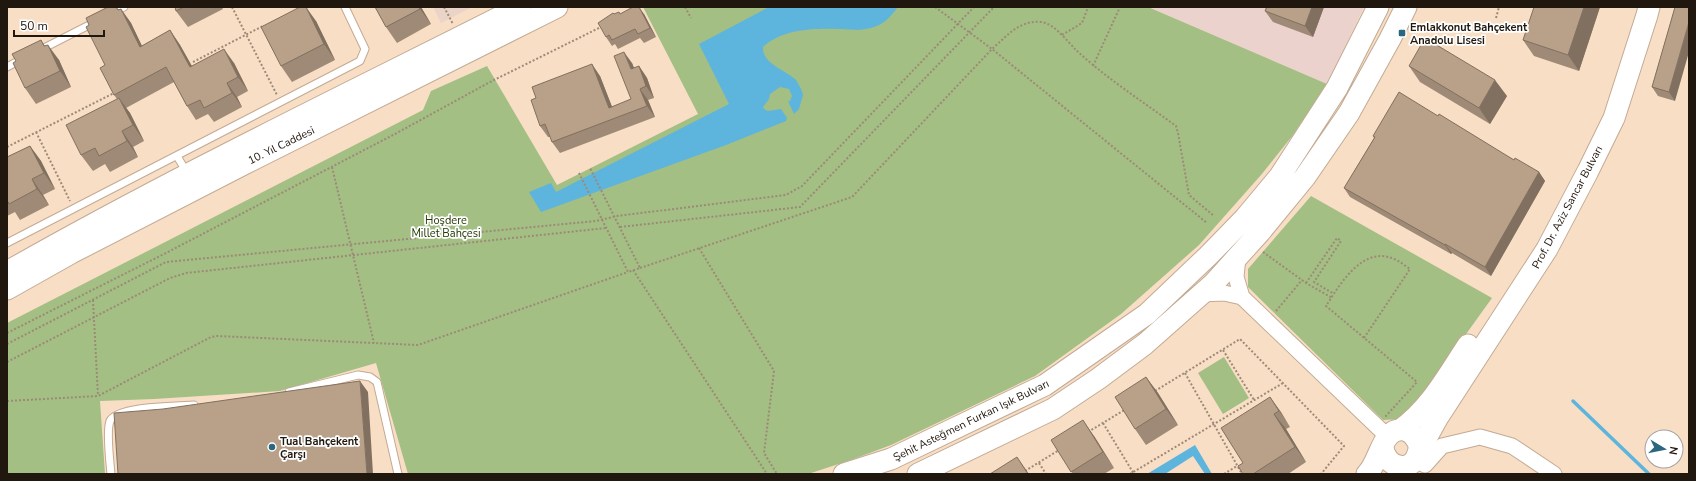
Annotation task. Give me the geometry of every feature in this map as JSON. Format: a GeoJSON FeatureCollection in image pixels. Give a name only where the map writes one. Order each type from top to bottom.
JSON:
{"type":"FeatureCollection","features":[{"type":"Feature","properties":{"kind":"street","name":"10. Yıl Caddesi"},"geometry":{"type":"LineString","coordinates":[[7,289],[71,253],[244,164],[472,37],[520,7]]}},
{"type":"Feature","properties":{"kind":"street","name":"10. Yıl Caddesi"},"geometry":{"type":"LineString","coordinates":[[7,272],[188,174],[472,37],[557,7]]}},
{"type":"Feature","properties":{"kind":"street","name":"Şehit Asteğmen Furkan Işık Bulvarı"},"geometry":{"type":"LineString","coordinates":[[844,474],[891,459],[1045,385],[1147,314],[1208,256],[1245,218],[1280,176],[1338,88],[1378,7]]}},
{"type":"Feature","properties":{"kind":"street"},"geometry":{"type":"LineString","coordinates":[[918,474],[1053,409],[1098,380],[1145,344],[1201,294],[1238,257],[1305,177],[1349,113],[1406,7]]}},
{"type":"Feature","properties":{"kind":"street","name":"Prof. Dr. Aziz Sancar Bulvarı"},"geometry":{"type":"LineString","coordinates":[[1387,435],[1413,421],[1426,406],[1506,290],[1566,189],[1610,97],[1637,7]]}},
{"type":"Feature","properties":{"kind":"street","name":"Prof. Dr. Aziz Sancar Bulvarı"},"geometry":{"type":"LineString","coordinates":[[1408,463],[1547,249],[1614,118],[1647,15],[1648,7]]}},
{"type":"Feature","properties":{"kind":"street"},"geometry":{"type":"LineString","coordinates":[[1238,257],[1236,277],[1242,297],[1387,435]]}},
{"type":"Feature","properties":{"kind":"street"},"geometry":{"type":"LineString","coordinates":[[1201,294],[1224,293],[1242,297]]}},
{"type":"Feature","properties":{"kind":"street"},"geometry":{"type":"LineString","coordinates":[[1387,435],[1409,432],[1414,436],[1419,447],[1408,463]]}},
{"type":"Feature","properties":{"kind":"street"},"geometry":{"type":"LineString","coordinates":[[1387,435],[1385,458],[1400,466],[1408,463],[1425,465],[1442,446],[1480,437],[1512,446],[1554,474]]}},
{"type":"Feature","properties":{"kind":"street"},"geometry":{"type":"LineString","coordinates":[[1367,474],[1373,469],[1387,435]]}},
{"type":"Feature","properties":{"kind":"lane"},"geometry":{"type":"LineString","coordinates":[[7,67],[124,7]]}},
{"type":"Feature","properties":{"kind":"lane"},"geometry":{"type":"LineString","coordinates":[[7,243],[360,61],[365,49],[345,7]]}},
{"type":"Feature","properties":{"kind":"lane"},"geometry":{"type":"LineString","coordinates":[[177,156],[188,174]]}},
{"type":"Feature","properties":{"kind":"lane"},"geometry":{"type":"LineString","coordinates":[[285,394],[358,375],[370,377],[377,382],[398,474]]}},
{"type":"Feature","properties":{"kind":"lane"},"geometry":{"type":"LineString","coordinates":[[111,474],[109,431],[110,421],[114,415],[141,409],[201,404]]}},
{"type":"Feature","properties":{"kind":"path"},"geometry":{"type":"LineString","coordinates":[[232,7],[280,102]]}},
{"type":"Feature","properties":{"kind":"path"},"geometry":{"type":"LineString","coordinates":[[685,7],[691,18]]}},
{"type":"Feature","properties":{"kind":"path"},"geometry":{"type":"LineString","coordinates":[[935,7],[992,49],[1207,223]]}},
{"type":"Feature","properties":{"kind":"path"},"geometry":{"type":"LineString","coordinates":[[7,344],[166,262],[602,220],[614,217],[786,195],[795,192],[974,7]]}},
{"type":"Feature","properties":{"kind":"path"},"geometry":{"type":"LineString","coordinates":[[620,226],[800,207],[994,7]]}},
{"type":"Feature","properties":{"kind":"path"},"geometry":{"type":"LineString","coordinates":[[1061,35],[1082,23],[1088,7]]}},
{"type":"Feature","properties":{"kind":"path"},"geometry":{"type":"LineString","coordinates":[[1093,66],[1120,7]]}},
{"type":"Feature","properties":{"kind":"path"},"geometry":{"type":"LineString","coordinates":[[1496,18],[1499,7]]}},
{"type":"Feature","properties":{"kind":"path"},"geometry":{"type":"LineString","coordinates":[[7,401],[98,396],[211,337],[217,336],[418,345],[633,270],[852,197],[992,49],[1016,27],[1028,22],[1047,24],[1061,35],[1093,66],[1176,126],[1189,195],[1214,216]]}},
{"type":"Feature","properties":{"kind":"path"},"geometry":{"type":"LineString","coordinates":[[192,62],[267,24]]}},
{"type":"Feature","properties":{"kind":"path"},"geometry":{"type":"LineString","coordinates":[[7,333],[332,167],[490,82],[607,24]]}},
{"type":"Feature","properties":{"kind":"path"},"geometry":{"type":"LineString","coordinates":[[7,147],[114,93]]}},
{"type":"Feature","properties":{"kind":"path"},"geometry":{"type":"LineString","coordinates":[[36,132],[74,209]]}},
{"type":"Feature","properties":{"kind":"path"},"geometry":{"type":"LineString","coordinates":[[332,167],[374,343]]}},
{"type":"Feature","properties":{"kind":"path"},"geometry":{"type":"LineString","coordinates":[[590,168],[640,268]]}},
{"type":"Feature","properties":{"kind":"path"},"geometry":{"type":"LineString","coordinates":[[579,173],[628,272]]}},
{"type":"Feature","properties":{"kind":"path"},"geometry":{"type":"LineString","coordinates":[[7,362],[170,278],[186,273],[606,228]]}},
{"type":"Feature","properties":{"kind":"path"},"geometry":{"type":"LineString","coordinates":[[1306,283],[1336,238],[1341,241],[1314,282],[1334,294]]}},
{"type":"Feature","properties":{"kind":"path"},"geometry":{"type":"LineString","coordinates":[[698,248],[774,371],[764,453],[777,474]]}},
{"type":"Feature","properties":{"kind":"path"},"geometry":{"type":"LineString","coordinates":[[1260,249],[1306,283],[1332,298]]}},
{"type":"Feature","properties":{"kind":"path"},"geometry":{"type":"LineString","coordinates":[[1364,338],[1410,269],[1394,258],[1380,256],[1365,260],[1353,269],[1326,306],[1364,338],[1417,382],[1387,435]]}},
{"type":"Feature","properties":{"kind":"path"},"geometry":{"type":"LineString","coordinates":[[633,270],[768,474]]}},
{"type":"Feature","properties":{"kind":"path"},"geometry":{"type":"LineString","coordinates":[[1268,322],[1302,280]]}},
{"type":"Feature","properties":{"kind":"path"},"geometry":{"type":"LineString","coordinates":[[93,300],[98,396]]}},
{"type":"Feature","properties":{"kind":"path"},"geometry":{"type":"LineString","coordinates":[[1151,394],[1240,339],[1344,446],[1321,474]]}},
{"type":"Feature","properties":{"kind":"path"},"geometry":{"type":"LineString","coordinates":[[1223,350],[1254,400]]}},
{"type":"Feature","properties":{"kind":"path"},"geometry":{"type":"LineString","coordinates":[[1185,373],[1242,474]]}},
{"type":"Feature","properties":{"kind":"path"},"geometry":{"type":"LineString","coordinates":[[1103,423],[1133,473],[1283,383]]}},
{"type":"Feature","properties":{"kind":"path"},"geometry":{"type":"LineString","coordinates":[[1084,435],[1130,406]]}},
{"type":"Feature","properties":{"kind":"path"},"geometry":{"type":"LineString","coordinates":[[1020,474],[1064,447]]}},
{"type":"Feature","properties":{"kind":"path"},"geometry":{"type":"LineString","coordinates":[[1039,463],[1046,474]]}},
{"type":"Feature","properties":{"kind":"path"},"geometry":{"type":"LineString","coordinates":[[1224,474],[1237,466]]}},
{"type":"Feature","properties":{"kind":"shaded area"},"geometry":{"type":"Polygon","coordinates":[[[433,7],[472,7],[441,23],[433,7]]]}},
{"type":"Feature","properties":{"kind":"shaded area"},"geometry":{"type":"Polygon","coordinates":[[[1148,7],[1364,7],[1327,84],[1148,7]]]}},
{"type":"Feature","properties":{"kind":"green space","name":"Hoşdere Millet Bahçesi"},"geometry":{"type":"Polygon","coordinates":[[[643,7],[1148,7],[1327,84],[1293,135],[1261,175],[1199,245],[1121,314],[1035,376],[891,445],[808,474],[408,474],[376,363],[280,391],[100,401],[105,474],[7,474],[7,323],[423,110],[431,91],[487,66],[557,185],[698,114],[643,7]]]}},
{"type":"Feature","properties":{"kind":"green space"},"geometry":{"type":"Polygon","coordinates":[[[1311,196],[1492,298],[1405,419],[1383,420],[1248,287],[1248,269],[1311,196]]]}},
{"type":"Feature","properties":{"kind":"green space"},"geometry":{"type":"Polygon","coordinates":[[[1224,357],[1249,398],[1223,414],[1198,373],[1224,357]]]}},
{"type":"Feature","properties":{"kind":"water"},"geometry":{"type":"Polygon","coordinates":[[[769,7],[898,7],[884,22],[871,28],[857,30],[800,30],[780,36],[763,47],[766,58],[775,66],[792,76],[803,93],[799,109],[794,114],[788,101],[790,101],[792,96],[789,89],[780,87],[770,94],[769,99],[763,107],[764,109],[768,111],[781,109],[787,118],[786,121],[726,145],[541,212],[529,192],[551,183],[556,192],[729,104],[699,44],[769,7]]]}},
{"type":"Feature","properties":{"kind":"water"},"geometry":{"type":"Polygon","coordinates":[[[1195,445],[1212,474],[1205,474],[1193,456],[1165,474],[1147,474],[1195,445]]]}},
{"type":"Feature","properties":{"kind":"building"},"geometry":{"type":"Polygon","coordinates":[[[108,7],[116,7],[118,10],[121,9],[140,47],[170,30],[190,67],[224,49],[238,77],[227,83],[232,93],[204,108],[200,100],[187,106],[166,67],[114,95],[100,68],[105,65],[86,27],[89,25],[86,18],[108,7]]]}},
{"type":"Feature","properties":{"kind":"building"},"geometry":{"type":"Polygon","coordinates":[[[175,7],[184,7],[176,11],[175,7]]]}},
{"type":"Feature","properties":{"kind":"building"},"geometry":{"type":"Polygon","coordinates":[[[300,7],[306,7],[324,44],[281,66],[261,27],[300,7]]]}},
{"type":"Feature","properties":{"kind":"building"},"geometry":{"type":"Polygon","coordinates":[[[375,7],[419,7],[420,9],[386,27],[375,7]]]}},
{"type":"Feature","properties":{"kind":"building"},"geometry":{"type":"Polygon","coordinates":[[[633,7],[639,7],[650,28],[638,34],[635,29],[612,40],[609,35],[606,37],[598,23],[613,13],[619,12],[620,14],[633,7]]]}},
{"type":"Feature","properties":{"kind":"building"},"geometry":{"type":"Polygon","coordinates":[[[1267,7],[1312,7],[1305,26],[1265,11],[1267,7]]]}},
{"type":"Feature","properties":{"kind":"building"},"geometry":{"type":"Polygon","coordinates":[[[1534,7],[1584,7],[1568,55],[1523,40],[1534,7]]]}},
{"type":"Feature","properties":{"kind":"building"},"geometry":{"type":"Polygon","coordinates":[[[1675,7],[1689,7],[1689,22],[1669,92],[1652,87],[1675,7]]]}},
{"type":"Feature","properties":{"kind":"building"},"geometry":{"type":"Polygon","coordinates":[[[1425,38],[1495,80],[1479,108],[1409,66],[1425,38]]]}},
{"type":"Feature","properties":{"kind":"building"},"geometry":{"type":"Polygon","coordinates":[[[41,40],[44,46],[48,45],[60,71],[25,88],[13,63],[16,61],[12,54],[41,40]]]}},
{"type":"Feature","properties":{"kind":"building"},"geometry":{"type":"Polygon","coordinates":[[[624,52],[631,69],[639,66],[646,86],[640,89],[647,106],[552,142],[545,124],[540,126],[531,100],[536,98],[532,87],[592,64],[609,108],[631,99],[614,56],[624,52]]]}},
{"type":"Feature","properties":{"kind":"building"},"geometry":{"type":"Polygon","coordinates":[[[1399,92],[1438,116],[1439,114],[1514,160],[1515,158],[1539,172],[1485,267],[1344,188],[1375,137],[1373,136],[1399,92]]]}},
{"type":"Feature","properties":{"kind":"building"},"geometry":{"type":"Polygon","coordinates":[[[119,98],[133,125],[122,131],[127,141],[99,156],[95,148],[81,155],[66,125],[119,98]]]}},
{"type":"Feature","properties":{"kind":"building"},"geometry":{"type":"Polygon","coordinates":[[[30,146],[44,173],[32,179],[37,189],[9,204],[7,200],[7,157],[30,146]]]}},
{"type":"Feature","properties":{"kind":"building"},"geometry":{"type":"Polygon","coordinates":[[[1146,377],[1166,409],[1135,429],[1115,397],[1146,377]]]}},
{"type":"Feature","properties":{"kind":"building","name":"Tual Bahçekent Çarşı"},"geometry":{"type":"Polygon","coordinates":[[[360,381],[367,474],[118,474],[114,413],[163,409],[360,381]]]}},
{"type":"Feature","properties":{"kind":"building"},"geometry":{"type":"Polygon","coordinates":[[[1270,397],[1279,411],[1274,414],[1295,447],[1253,474],[1243,474],[1238,466],[1243,463],[1221,428],[1270,397]]]}},
{"type":"Feature","properties":{"kind":"building"},"geometry":{"type":"Polygon","coordinates":[[[1083,420],[1103,452],[1071,472],[1051,440],[1083,420]]]}},
{"type":"Feature","properties":{"kind":"building"},"geometry":{"type":"Polygon","coordinates":[[[1017,457],[1028,474],[990,474],[1017,457]]]}},
{"type":"Feature","properties":{"kind":"waterway"},"geometry":{"type":"LineString","coordinates":[[1573,401],[1649,474]]}},
{"type":"Feature","properties":{"kind":"place","name":"Emlakkonut Bahçekent Anadolu Lisesi"},"geometry":{"type":"Point","coordinates":[1402,33]}},
{"type":"Feature","properties":{"kind":"place","name":"Tual Bahçekent Çarşı"},"geometry":{"type":"Point","coordinates":[272,447]}}]}
